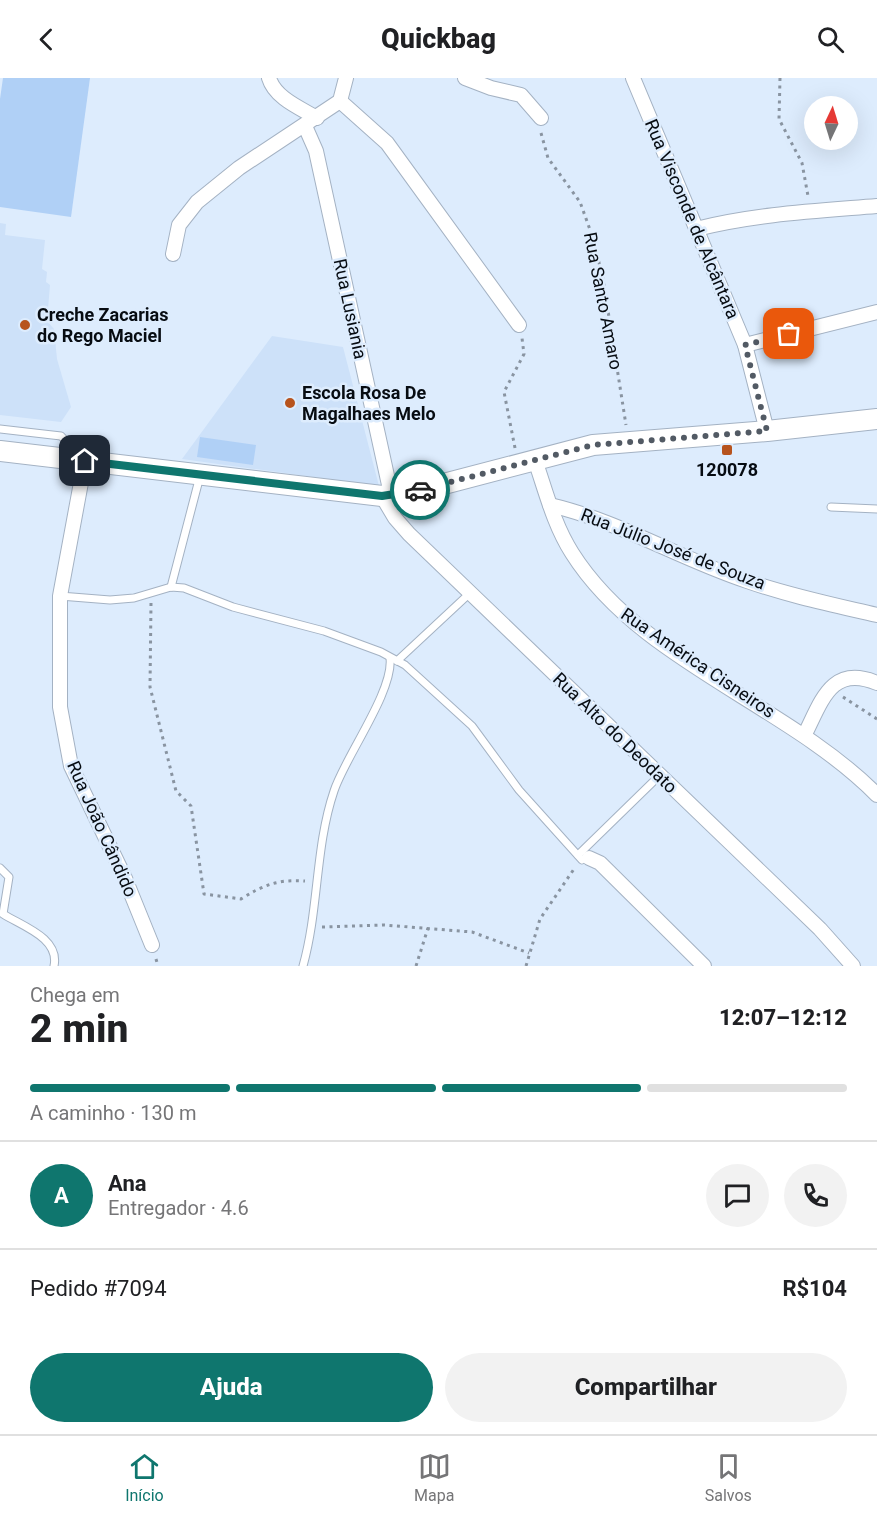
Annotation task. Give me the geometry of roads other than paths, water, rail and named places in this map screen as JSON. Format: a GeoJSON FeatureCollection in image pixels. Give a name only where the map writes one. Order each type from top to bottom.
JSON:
{"type":"FeatureCollection","features":[{"type":"Feature","properties":{"kind":"street"},"geometry":{"type":"LineString","coordinates":[[269,78],[272,86],[280,95],[317,118]]}},
{"type":"Feature","properties":{"kind":"street"},"geometry":{"type":"LineString","coordinates":[[173,254],[179,225],[192,207],[239,168],[340,101],[346,78]]}},
{"type":"Feature","properties":{"kind":"street"},"geometry":{"type":"LineString","coordinates":[[465,78],[491,88],[521,95],[541,118]]}},
{"type":"Feature","properties":{"kind":"street","name":"Rua Visconde de Alcântara"},"geometry":{"type":"LineString","coordinates":[[633,78],[745,345],[767,431]]}},
{"type":"Feature","properties":{"kind":"street"},"geometry":{"type":"LineString","coordinates":[[340,101],[387,143],[519,326]]}},
{"type":"Feature","properties":{"kind":"street","name":"Rua Lusiania"},"geometry":{"type":"LineString","coordinates":[[305,126],[316,151],[386,495]]}},
{"type":"Feature","properties":{"kind":"street"},"geometry":{"type":"LineString","coordinates":[[696,229],[734,219],[877,206]]}},
{"type":"Feature","properties":{"kind":"street"},"geometry":{"type":"LineString","coordinates":[[745,345],[877,312]]}},
{"type":"Feature","properties":{"kind":"street"},"geometry":{"type":"LineString","coordinates":[[0,452],[386,495],[417,491],[593,445],[767,431],[877,419]]}},
{"type":"Feature","properties":{"kind":"street","name":"Rua João Cândido"},"geometry":{"type":"LineString","coordinates":[[85,461],[60,596],[60,707],[71,766],[124,876],[152,945]]}},
{"type":"Feature","properties":{"kind":"street"},"geometry":{"type":"LineString","coordinates":[[527,462],[550,505]]}},
{"type":"Feature","properties":{"kind":"street","name":"Rua Alto do Deodato"},"geometry":{"type":"LineString","coordinates":[[386,495],[402,526],[820,929],[853,966]]}},
{"type":"Feature","properties":{"kind":"street","name":"Rua Júlio José de Souza"},"geometry":{"type":"LineString","coordinates":[[550,505],[579,512],[617,526],[747,581],[877,615]]}},
{"type":"Feature","properties":{"kind":"street","name":"Rua América Cisneiros"},"geometry":{"type":"LineString","coordinates":[[550,505],[560,532],[572,554],[619,610],[672,650],[805,734],[838,759],[877,795]]}},
{"type":"Feature","properties":{"kind":"street"},"geometry":{"type":"LineString","coordinates":[[805,734],[830,689],[845,677],[861,676],[877,683]]}},
{"type":"Feature","properties":{"kind":"street"},"geometry":{"type":"LineString","coordinates":[[583,857],[600,863],[704,966]]}},
{"type":"Feature","properties":{"kind":"lane"},"geometry":{"type":"LineString","coordinates":[[0,429],[61,436],[85,461]]}},
{"type":"Feature","properties":{"kind":"lane"},"geometry":{"type":"LineString","coordinates":[[171,587],[200,476]]}},
{"type":"Feature","properties":{"kind":"lane"},"geometry":{"type":"LineString","coordinates":[[831,507],[877,509]]}},
{"type":"Feature","properties":{"kind":"lane"},"geometry":{"type":"LineString","coordinates":[[60,596],[110,600],[134,598],[171,587],[184,588],[233,607],[324,631],[405,664],[472,726],[519,790],[583,857],[659,776]]}},
{"type":"Feature","properties":{"kind":"lane"},"geometry":{"type":"LineString","coordinates":[[397,661],[470,593]]}},
{"type":"Feature","properties":{"kind":"lane"},"geometry":{"type":"LineString","coordinates":[[303,966],[318,883],[325,827],[334,791],[344,766],[369,723],[389,671],[390,658]]}},
{"type":"Feature","properties":{"kind":"lane"},"geometry":{"type":"LineString","coordinates":[[0,868],[9,877],[3,914],[50,942],[56,956],[54,966]]}},
{"type":"Feature","properties":{"kind":"place","name":"Creche Zacarias do Rego Maciel"},"geometry":{"type":"Point","coordinates":[25,325]}},
{"type":"Feature","properties":{"kind":"place","name":"Escola Rosa De Magalhaes Melo"},"geometry":{"type":"Point","coordinates":[290,403]}},
{"type":"Feature","properties":{"kind":"place","name":"120078"},"geometry":{"type":"Point","coordinates":[727,450]}}]}
